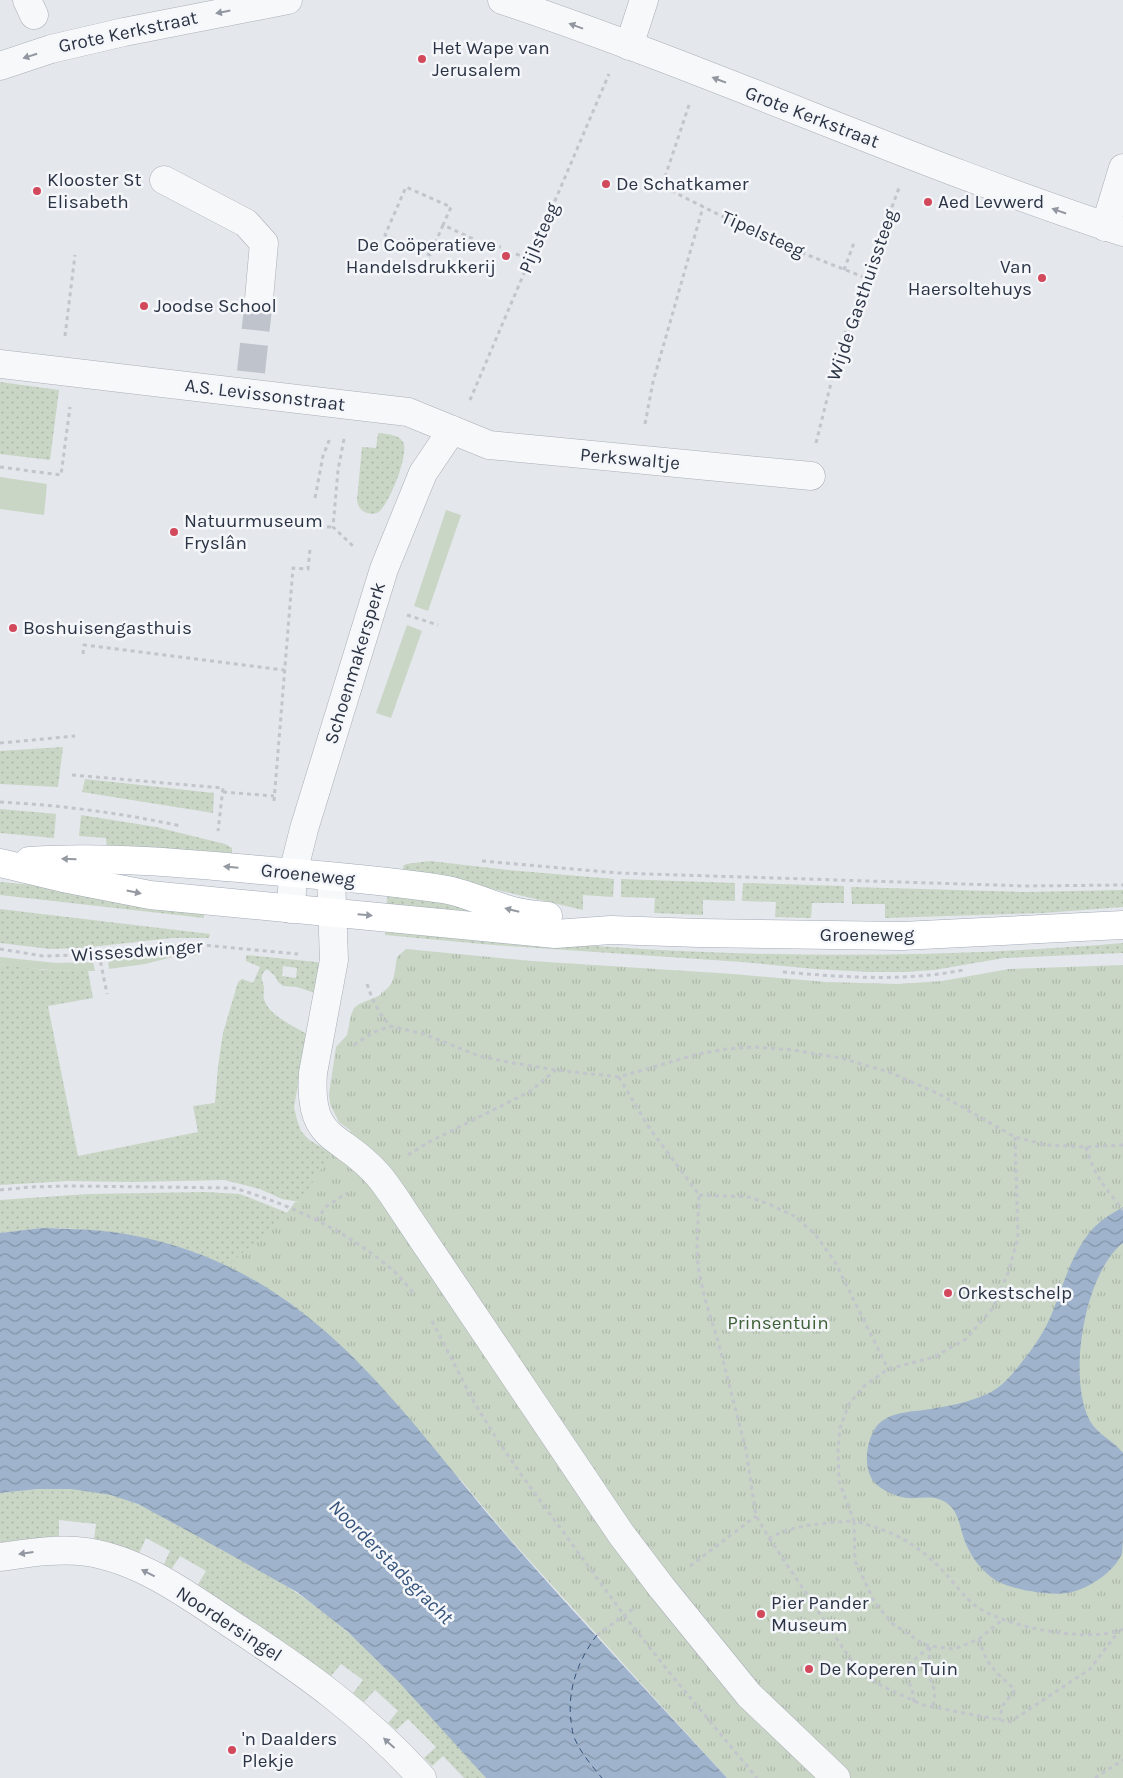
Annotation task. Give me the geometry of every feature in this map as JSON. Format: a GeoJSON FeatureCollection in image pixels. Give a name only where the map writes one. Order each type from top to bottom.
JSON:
{"type":"FeatureCollection","features":[{"type":"Feature","properties":{"kind":"main road","name":"Groeneweg"},"geometry":{"type":"LineString","coordinates":[[0,863],[73,859],[200,865],[444,889],[484,900],[503,908],[529,914],[557,917],[611,930]]}},
{"type":"Feature","properties":{"kind":"main road","name":"Groeneweg"},"geometry":{"type":"LineString","coordinates":[[0,863],[63,878],[150,895],[555,934],[611,930],[902,936],[1015,932],[1123,925]]}},
{"type":"Feature","properties":{"kind":"street","name":"Grote Kerkstraat"},"geometry":{"type":"LineString","coordinates":[[0,66],[51,49],[124,32],[288,0]]}},
{"type":"Feature","properties":{"kind":"street","name":"Grote Kerkstraat"},"geometry":{"type":"LineString","coordinates":[[502,0],[625,44],[1022,198],[1114,229]]}},
{"type":"Feature","properties":{"kind":"street"},"geometry":{"type":"LineString","coordinates":[[625,44],[644,0]]}},
{"type":"Feature","properties":{"kind":"street"},"geometry":{"type":"LineString","coordinates":[[1114,229],[1123,168]]}},
{"type":"Feature","properties":{"kind":"street"},"geometry":{"type":"LineString","coordinates":[[164,180],[246,223],[264,243],[259,299]]}},
{"type":"Feature","properties":{"kind":"street","name":"A.S. Levissonstraat"},"geometry":{"type":"LineString","coordinates":[[0,364],[68,373],[249,382],[350,405],[408,412],[452,430]]}},
{"type":"Feature","properties":{"kind":"street","name":"Perkswaltje"},"geometry":{"type":"LineString","coordinates":[[452,430],[489,445],[811,476]]}},
{"type":"Feature","properties":{"kind":"street","name":"Schoenmakersperk"},"geometry":{"type":"LineString","coordinates":[[291,909],[293,873],[304,829],[384,569],[423,473],[452,430]]}},
{"type":"Feature","properties":{"kind":"street"},"geometry":{"type":"LineString","coordinates":[[331,877],[334,960],[313,1073],[312,1092],[314,1109],[321,1126],[378,1174],[621,1534],[662,1588],[749,1695],[836,1778]]}},
{"type":"Feature","properties":{"kind":"street","name":"Noordersingel"},"geometry":{"type":"LineString","coordinates":[[0,1557],[52,1550],[87,1552],[130,1564],[164,1581],[323,1686],[395,1748],[422,1778]]}},
{"type":"Feature","properties":{"kind":"path","name":"Pijlsteeg"},"geometry":{"type":"LineString","coordinates":[[452,430],[462,419],[625,44]]}},
{"type":"Feature","properties":{"kind":"path","name":"Tipelsteeg"},"geometry":{"type":"LineString","coordinates":[[691,98],[662,186],[767,239],[866,278]]}},
{"type":"Feature","properties":{"kind":"path","name":"Wijde Gasthuissteeg"},"geometry":{"type":"LineString","coordinates":[[811,476],[814,451],[840,346],[901,183]]}},
{"type":"Feature","properties":{"kind":"path"},"geometry":{"type":"LineString","coordinates":[[406,187],[451,208],[443,225],[430,255],[385,235],[406,187]]}},
{"type":"Feature","properties":{"kind":"path"},"geometry":{"type":"LineString","coordinates":[[646,421],[653,382],[704,207]]}},
{"type":"Feature","properties":{"kind":"path"},"geometry":{"type":"LineString","coordinates":[[443,225],[482,243],[501,247]]}},
{"type":"Feature","properties":{"kind":"path"},"geometry":{"type":"LineString","coordinates":[[844,270],[855,240]]}},
{"type":"Feature","properties":{"kind":"path"},"geometry":{"type":"LineString","coordinates":[[516,254],[530,259]]}},
{"type":"Feature","properties":{"kind":"path"},"geometry":{"type":"LineString","coordinates":[[0,467],[61,475],[75,255]]}},
{"type":"Feature","properties":{"kind":"path"},"geometry":{"type":"LineString","coordinates":[[315,498],[323,456],[350,405]]}},
{"type":"Feature","properties":{"kind":"path"},"geometry":{"type":"LineString","coordinates":[[333,528],[338,470],[350,405]]}},
{"type":"Feature","properties":{"kind":"path"},"geometry":{"type":"LineString","coordinates":[[327,527],[333,528],[384,569]]}},
{"type":"Feature","properties":{"kind":"path"},"geometry":{"type":"LineString","coordinates":[[273,804],[293,568],[308,569],[310,549]]}},
{"type":"Feature","properties":{"kind":"path"},"geometry":{"type":"LineString","coordinates":[[83,654],[84,646],[284,670]]}},
{"type":"Feature","properties":{"kind":"path"},"geometry":{"type":"LineString","coordinates":[[0,743],[75,736]]}},
{"type":"Feature","properties":{"kind":"path"},"geometry":{"type":"LineString","coordinates":[[72,775],[223,788],[218,834],[209,832]]}},
{"type":"Feature","properties":{"kind":"path"},"geometry":{"type":"LineString","coordinates":[[223,792],[274,796]]}},
{"type":"Feature","properties":{"kind":"path"},"geometry":{"type":"LineString","coordinates":[[0,802],[70,808],[183,826]]}},
{"type":"Feature","properties":{"kind":"path"},"geometry":{"type":"LineString","coordinates":[[480,861],[618,874],[1025,886],[1123,885]]}},
{"type":"Feature","properties":{"kind":"path","name":"Wissesdwinger"},"geometry":{"type":"LineString","coordinates":[[0,949],[44,956],[99,954],[164,946],[203,945],[334,960]]}},
{"type":"Feature","properties":{"kind":"path"},"geometry":{"type":"LineString","coordinates":[[99,954],[107,994]]}},
{"type":"Feature","properties":{"kind":"path"},"geometry":{"type":"LineString","coordinates":[[366,980],[372,998],[390,1026],[424,1034],[479,1056],[556,1070],[620,1077],[698,1054],[726,1049],[755,1047],[841,1058],[889,1072],[939,1094],[1016,1136],[1046,1145],[1086,1147],[1123,1145]]}},
{"type":"Feature","properties":{"kind":"path"},"geometry":{"type":"LineString","coordinates":[[378,1174],[430,1142],[529,1092],[556,1070]]}},
{"type":"Feature","properties":{"kind":"path"},"geometry":{"type":"LineString","coordinates":[[620,1077],[648,1126],[699,1195],[698,1267],[746,1450],[756,1516],[855,1666],[873,1680],[914,1702],[1010,1722],[1090,1669],[1121,1630]]}},
{"type":"Feature","properties":{"kind":"path"},"geometry":{"type":"LineString","coordinates":[[1002,1620],[979,1639],[954,1649],[922,1643],[893,1624],[875,1604],[855,1561],[854,1521],[839,1481],[838,1450],[840,1428],[849,1404],[863,1386],[888,1369],[934,1357],[966,1339],[993,1308],[1008,1273],[1018,1238],[1016,1136]]}},
{"type":"Feature","properties":{"kind":"path"},"geometry":{"type":"LineString","coordinates":[[1086,1147],[1092,1167],[1102,1184],[1123,1210]]}},
{"type":"Feature","properties":{"kind":"path"},"geometry":{"type":"LineString","coordinates":[[0,1190],[50,1187],[234,1188],[259,1195],[316,1220],[368,1251],[396,1273],[419,1300]]}},
{"type":"Feature","properties":{"kind":"path"},"geometry":{"type":"LineString","coordinates":[[699,1195],[749,1197],[794,1216],[814,1234],[835,1262],[888,1369]]}},
{"type":"Feature","properties":{"kind":"path"},"geometry":{"type":"LineString","coordinates":[[428,1315],[475,1404],[495,1436],[624,1615],[757,1778]]}},
{"type":"Feature","properties":{"kind":"path"},"geometry":{"type":"LineString","coordinates":[[695,1562],[756,1516]]}},
{"type":"Feature","properties":{"kind":"path"},"geometry":{"type":"LineString","coordinates":[[769,1538],[795,1528],[854,1521],[875,1526],[899,1536],[930,1558],[973,1604],[1002,1620],[1073,1634],[1094,1634],[1121,1630]]}},
{"type":"Feature","properties":{"kind":"path"},"geometry":{"type":"LineString","coordinates":[[597,1635],[628,1612]]}},
{"type":"Feature","properties":{"kind":"path"},"geometry":{"type":"LineString","coordinates":[[979,1639],[984,1657],[994,1671],[1016,1690],[1003,1705],[999,1720]]}},
{"type":"Feature","properties":{"kind":"path"},"geometry":{"type":"LineString","coordinates":[[914,1702],[914,1693],[905,1668],[930,1646]]}},
{"type":"Feature","properties":{"kind":"path"},"geometry":{"type":"LineString","coordinates":[[930,1646],[928,1672],[935,1692],[932,1707]]}},
{"type":"Feature","properties":{"kind":"path"},"geometry":{"type":"LineString","coordinates":[[1095,1778],[1123,1760]]}},
{"type":"Feature","properties":{"kind":"green space"},"geometry":{"type":"Polygon","coordinates":[[[0,382],[59,390],[50,460],[0,454],[0,382]]]}},
{"type":"Feature","properties":{"kind":"green space"},"geometry":{"type":"Polygon","coordinates":[[[378,433],[398,437],[403,442],[404,448],[401,468],[387,501],[382,509],[377,513],[371,514],[361,509],[357,500],[362,447],[376,448],[378,433]]]}},
{"type":"Feature","properties":{"kind":"green space"},"geometry":{"type":"Polygon","coordinates":[[[0,477],[47,484],[44,515],[0,509],[0,477]]]}},
{"type":"Feature","properties":{"kind":"green space"},"geometry":{"type":"Polygon","coordinates":[[[446,510],[461,515],[428,611],[414,606],[446,510]]]}},
{"type":"Feature","properties":{"kind":"green space"},"geometry":{"type":"Polygon","coordinates":[[[407,625],[422,631],[391,718],[376,713],[407,625]]]}},
{"type":"Feature","properties":{"kind":"green space"},"geometry":{"type":"Polygon","coordinates":[[[63,747],[58,787],[0,784],[0,751],[63,747]]]}},
{"type":"Feature","properties":{"kind":"green space"},"geometry":{"type":"Polygon","coordinates":[[[85,779],[214,793],[213,813],[82,792],[85,779]]]}},
{"type":"Feature","properties":{"kind":"green space"},"geometry":{"type":"Polygon","coordinates":[[[0,809],[56,814],[54,838],[0,833],[0,809]]]}},
{"type":"Feature","properties":{"kind":"green space"},"geometry":{"type":"Polygon","coordinates":[[[81,815],[156,827],[225,844],[232,848],[232,855],[107,853],[106,838],[79,836],[81,815]]]}},
{"type":"Feature","properties":{"kind":"green space"},"geometry":{"type":"Polygon","coordinates":[[[430,861],[614,879],[613,897],[583,895],[583,910],[463,882],[403,871],[403,866],[406,864],[430,861]]]}},
{"type":"Feature","properties":{"kind":"green space"},"geometry":{"type":"Polygon","coordinates":[[[621,879],[735,883],[735,901],[703,900],[703,915],[654,913],[655,898],[621,897],[621,879]]]}},
{"type":"Feature","properties":{"kind":"green space"},"geometry":{"type":"Polygon","coordinates":[[[0,882],[57,887],[204,912],[204,918],[0,895],[0,882]]]}},
{"type":"Feature","properties":{"kind":"green space"},"geometry":{"type":"Polygon","coordinates":[[[743,883],[844,886],[844,903],[812,903],[811,918],[775,917],[776,902],[742,901],[743,883]]]}},
{"type":"Feature","properties":{"kind":"green space"},"geometry":{"type":"Polygon","coordinates":[[[851,887],[1024,892],[1123,890],[1123,907],[1043,913],[885,918],[885,904],[852,904],[851,887]]]}},
{"type":"Feature","properties":{"kind":"green space"},"geometry":{"type":"Polygon","coordinates":[[[388,894],[447,901],[481,915],[386,906],[388,894]]]}},
{"type":"Feature","properties":{"kind":"green space"},"geometry":{"type":"Polygon","coordinates":[[[0,909],[210,934],[209,938],[172,938],[82,948],[50,949],[0,943],[0,909]]]}},
{"type":"Feature","properties":{"kind":"green space"},"geometry":{"type":"Polygon","coordinates":[[[385,929],[591,946],[717,953],[833,955],[950,953],[1123,943],[1123,953],[1004,958],[934,970],[868,972],[493,945],[385,935],[385,929]]]}},
{"type":"Feature","properties":{"kind":"green space","name":"Prinsentuin"},"geometry":{"type":"Polygon","coordinates":[[[406,949],[532,961],[826,982],[898,984],[942,981],[1009,969],[1123,965],[1123,1778],[727,1778],[510,1539],[386,1390],[355,1358],[296,1306],[264,1285],[228,1266],[287,1213],[295,1202],[300,1202],[331,1154],[351,1131],[339,1122],[330,1104],[329,1094],[336,1047],[347,1035],[354,1008],[381,995],[386,990],[394,978],[397,957],[406,949]]]}},
{"type":"Feature","properties":{"kind":"green space"},"geometry":{"type":"Polygon","coordinates":[[[200,951],[199,955],[172,957],[145,964],[109,969],[108,960],[160,953],[200,951]]]}},
{"type":"Feature","properties":{"kind":"green space"},"geometry":{"type":"Polygon","coordinates":[[[246,955],[317,962],[320,964],[315,993],[297,987],[283,986],[267,969],[262,977],[264,999],[271,1011],[282,1020],[307,1034],[294,1107],[301,1131],[308,1139],[344,1161],[300,1202],[282,1199],[260,1189],[224,1180],[68,1181],[0,1185],[0,964],[45,970],[88,971],[93,998],[48,1006],[78,1156],[198,1132],[193,1106],[215,1103],[223,1033],[238,982],[242,979],[253,983],[260,967],[246,961],[246,955]],[[283,966],[282,976],[296,978],[297,968],[283,966]]]}},
{"type":"Feature","properties":{"kind":"green space"},"geometry":{"type":"Polygon","coordinates":[[[0,957],[56,963],[93,962],[95,971],[48,970],[12,966],[0,964],[0,957]]]}},
{"type":"Feature","properties":{"kind":"green space"},"geometry":{"type":"Polygon","coordinates":[[[206,1192],[240,1194],[298,1217],[615,1612],[197,1253],[140,1237],[82,1229],[42,1228],[0,1233],[0,1200],[89,1194],[206,1192]]]}},
{"type":"Feature","properties":{"kind":"green space"},"geometry":{"type":"Polygon","coordinates":[[[38,1489],[91,1490],[139,1505],[171,1520],[287,1586],[323,1612],[373,1655],[486,1778],[464,1778],[443,1756],[432,1766],[424,1758],[436,1747],[408,1719],[396,1730],[388,1723],[398,1711],[375,1690],[364,1702],[353,1693],[363,1680],[341,1664],[331,1676],[251,1620],[197,1586],[206,1571],[180,1556],[171,1570],[163,1566],[170,1551],[146,1538],[139,1553],[117,1545],[94,1540],[96,1524],[59,1520],[59,1536],[0,1543],[0,1493],[38,1489]]]}},
{"type":"Feature","properties":{"kind":"water"},"geometry":{"type":"Polygon","coordinates":[[[1123,1207],[1123,1243],[1109,1258],[1098,1278],[1089,1301],[1080,1354],[1080,1380],[1083,1403],[1090,1421],[1097,1430],[1123,1453],[1122,1553],[1107,1573],[1083,1588],[1059,1594],[1027,1591],[1006,1585],[987,1574],[971,1554],[955,1512],[948,1504],[933,1498],[907,1498],[899,1496],[877,1485],[868,1470],[869,1442],[874,1430],[885,1419],[908,1412],[945,1407],[980,1397],[996,1389],[1004,1382],[1036,1344],[1050,1318],[1072,1262],[1083,1241],[1097,1224],[1123,1207]]]}},
{"type":"Feature","properties":{"kind":"water","name":"Noorderstadsgracht"},"geometry":{"type":"Polygon","coordinates":[[[41,1228],[113,1232],[136,1236],[200,1254],[255,1281],[305,1315],[350,1354],[391,1398],[511,1541],[727,1778],[486,1778],[398,1681],[347,1631],[297,1592],[138,1504],[111,1495],[71,1489],[38,1489],[0,1493],[0,1233],[41,1228]]]}},
{"type":"Feature","properties":{"kind":"ferry route"},"geometry":{"type":"LineString","coordinates":[[597,1635],[579,1665],[572,1687],[570,1709],[574,1737],[586,1759],[602,1778]]}},
{"type":"Feature","properties":{"kind":"tunnel"},"geometry":{"type":"LineString","coordinates":[[251,372],[259,299]]}},
{"type":"Feature","properties":{"kind":"place","name":"Het Wape van Jerusalem"},"geometry":{"type":"Point","coordinates":[422,59]}},
{"type":"Feature","properties":{"kind":"place","name":"De Schatkamer"},"geometry":{"type":"Point","coordinates":[606,184]}},
{"type":"Feature","properties":{"kind":"place","name":"Klooster St Elisabeth"},"geometry":{"type":"Point","coordinates":[37,191]}},
{"type":"Feature","properties":{"kind":"place","name":"Aed Levwerd"},"geometry":{"type":"Point","coordinates":[928,202]}},
{"type":"Feature","properties":{"kind":"place","name":"De Coöperatieve Handelsdrukkerij"},"geometry":{"type":"Point","coordinates":[506,256]}},
{"type":"Feature","properties":{"kind":"place","name":"Van Haersoltehuys"},"geometry":{"type":"Point","coordinates":[1042,278]}},
{"type":"Feature","properties":{"kind":"place","name":"Joodse School"},"geometry":{"type":"Point","coordinates":[144,306]}},
{"type":"Feature","properties":{"kind":"place","name":"Natuurmuseum Fryslân"},"geometry":{"type":"Point","coordinates":[174,532]}},
{"type":"Feature","properties":{"kind":"place","name":"Boshuisengasthuis"},"geometry":{"type":"Point","coordinates":[13,628]}},
{"type":"Feature","properties":{"kind":"place","name":"Orkestschelp"},"geometry":{"type":"Point","coordinates":[948,1293]}},
{"type":"Feature","properties":{"kind":"place","name":"Pier Pander Museum"},"geometry":{"type":"Point","coordinates":[761,1614]}},
{"type":"Feature","properties":{"kind":"place","name":"De Koperen Tuin"},"geometry":{"type":"Point","coordinates":[809,1669]}},
{"type":"Feature","properties":{"kind":"place","name":"'n Daalders Plekje"},"geometry":{"type":"Point","coordinates":[232,1750]}}]}
